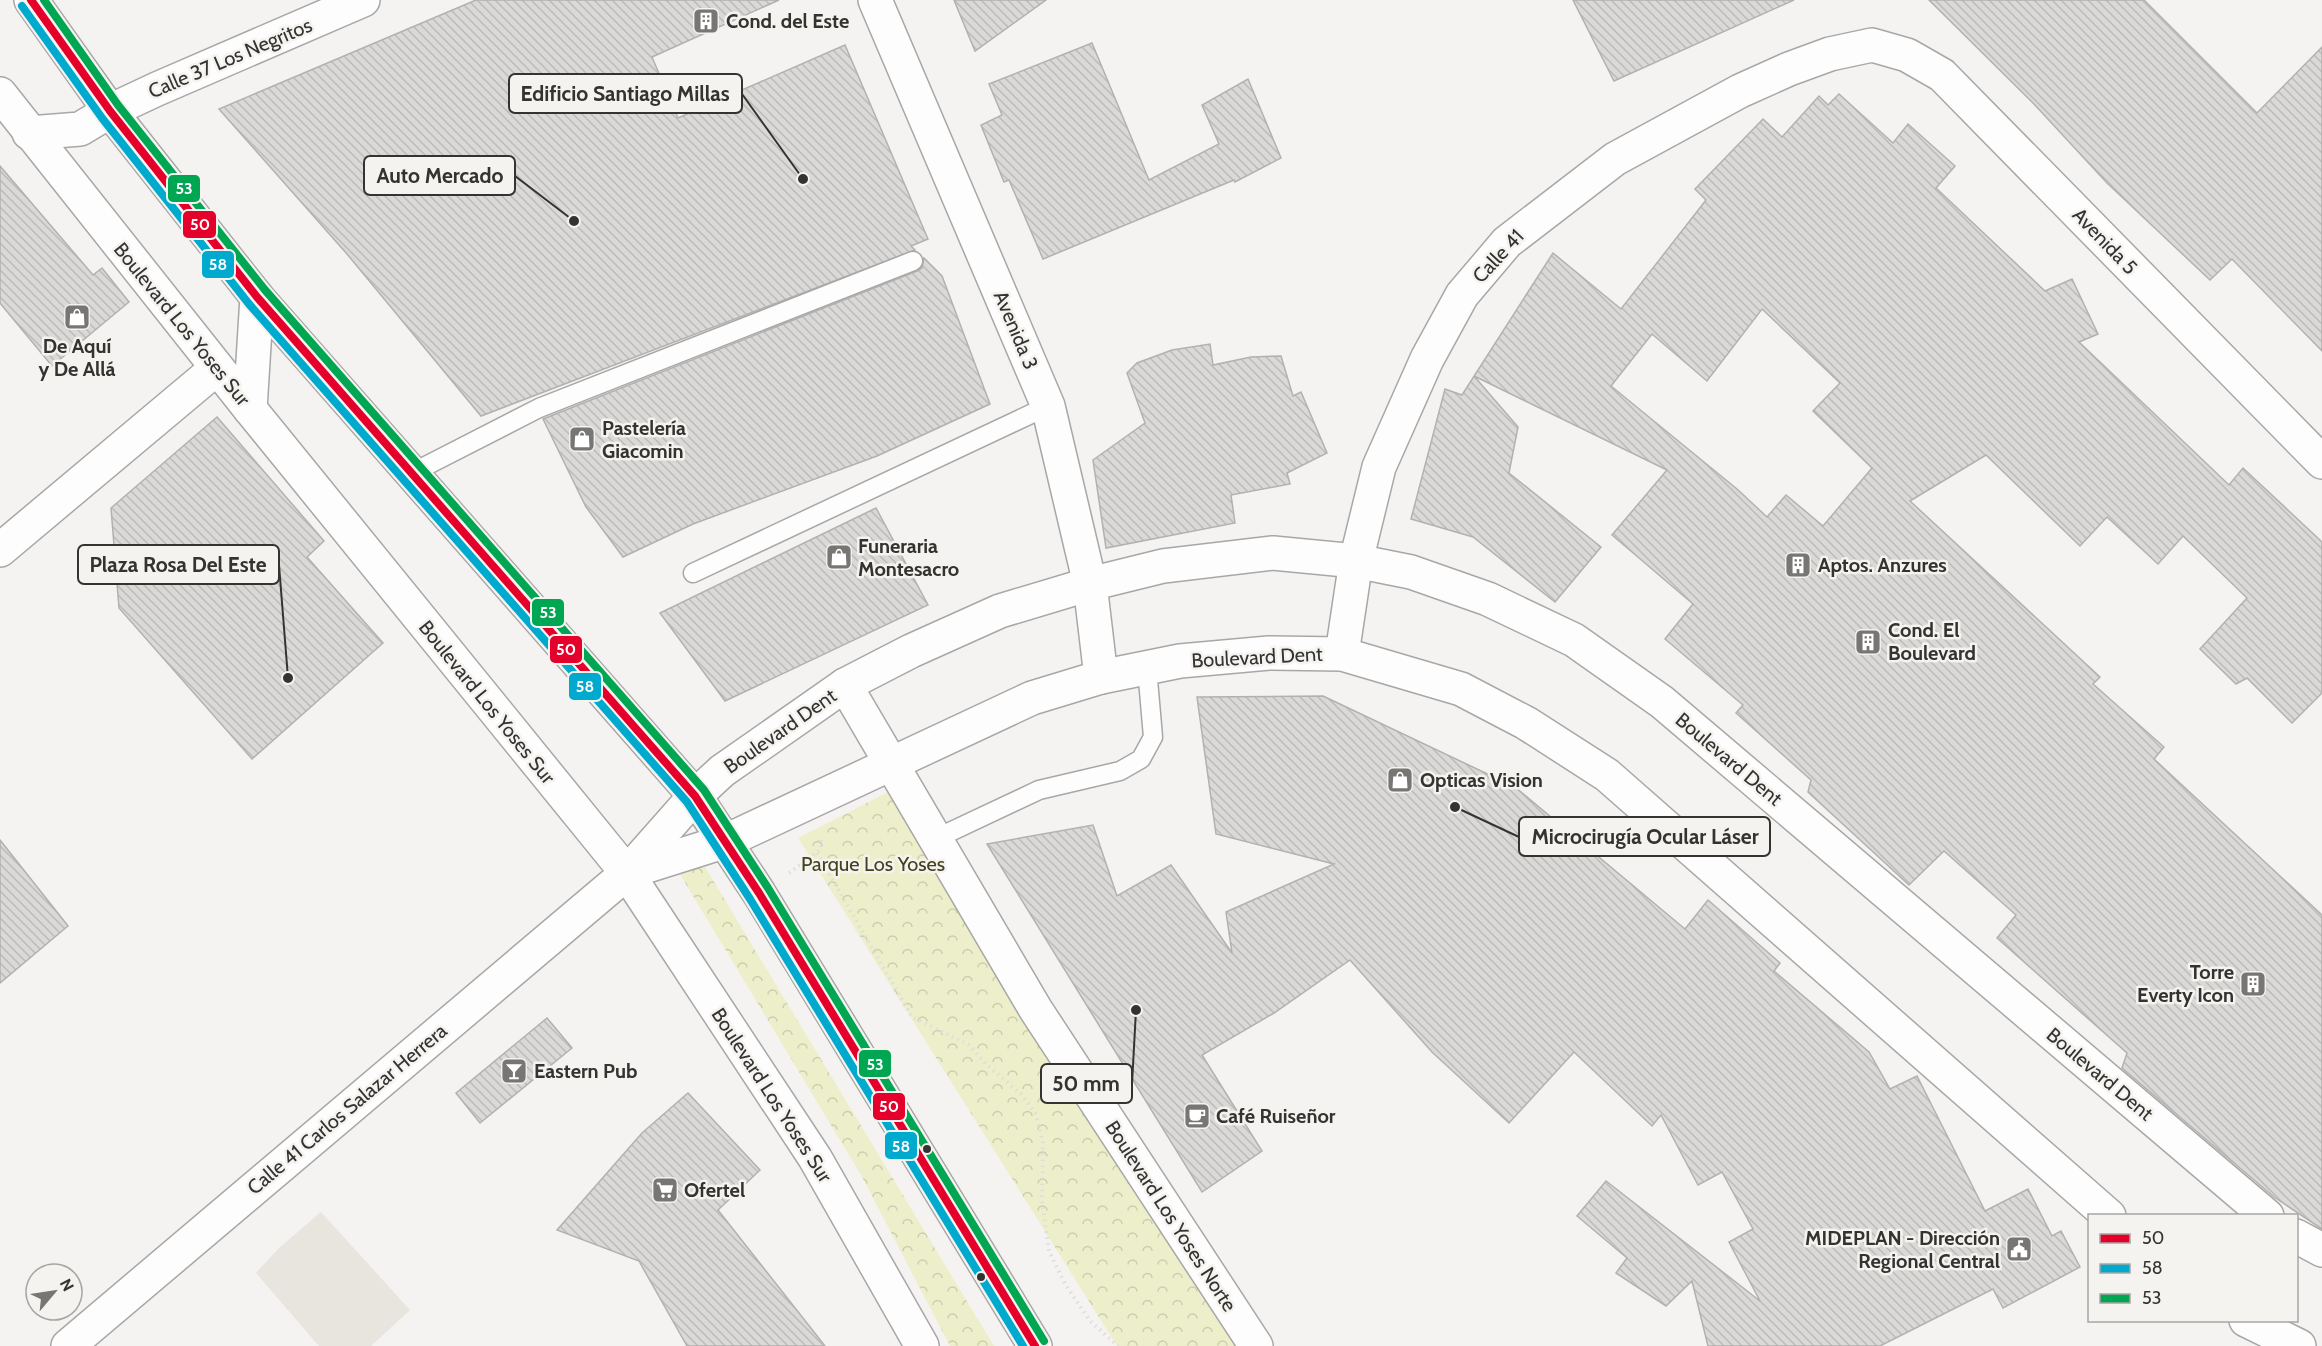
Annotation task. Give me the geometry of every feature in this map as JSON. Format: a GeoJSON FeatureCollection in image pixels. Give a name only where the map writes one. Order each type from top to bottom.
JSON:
{"type":"FeatureCollection","features":[{"type":"Feature","properties":{"kind":"main road"},"geometry":{"type":"LineString","coordinates":[[31,0],[110,111],[257,297],[695,796],[759,893],[1035,1346]]}},
{"type":"Feature","properties":{"kind":"main road","name":"Calle 37 Los Negritos"},"geometry":{"type":"LineString","coordinates":[[29,133],[80,129],[110,111],[363,0]]}},
{"type":"Feature","properties":{"kind":"main road","name":"Avenida 3"},"geometry":{"type":"LineString","coordinates":[[875,0],[1048,406],[1090,584],[1101,677]]}},
{"type":"Feature","properties":{"kind":"main road","name":"Avenida 5"},"geometry":{"type":"LineString","coordinates":[[1872,45],[1907,55],[1942,75],[2322,462]]}},
{"type":"Feature","properties":{"kind":"main road","name":"Calle 41"},"geometry":{"type":"LineString","coordinates":[[1342,654],[1356,561],[1379,468],[1427,359],[1462,295],[1507,242],[1615,159],[1730,97],[1789,69],[1830,54],[1872,45]]}},
{"type":"Feature","properties":{"kind":"main road","name":"Boulevard Los Yoses Sur"},"geometry":{"type":"LineString","coordinates":[[0,94],[217,368],[627,873],[815,1158],[922,1346]]}},
{"type":"Feature","properties":{"kind":"main road"},"geometry":{"type":"LineString","coordinates":[[250,409],[257,297]]}},
{"type":"Feature","properties":{"kind":"main road"},"geometry":{"type":"LineString","coordinates":[[0,550],[217,368]]}},
{"type":"Feature","properties":{"kind":"main road","name":"Boulevard Dent"},"geometry":{"type":"LineString","coordinates":[[627,873],[695,796],[722,771],[845,686],[911,651],[1000,611],[1090,584],[1163,566],[1273,553],[1356,561],[1412,572],[1488,599],[1574,640],[1662,702],[2266,1214]]}},
{"type":"Feature","properties":{"kind":"main road","name":"Boulevard Dent"},"geometry":{"type":"LineString","coordinates":[[627,873],[726,841],[1032,698],[1101,677],[1180,661],[1269,653],[1342,654],[1461,689],[1526,723],[1607,775],[2108,1214]]}},
{"type":"Feature","properties":{"kind":"main road","name":"Boulevard Los Yoses Norte"},"geometry":{"type":"LineString","coordinates":[[845,686],[1036,1010],[1256,1346]]}},
{"type":"Feature","properties":{"kind":"main road","name":"Calle 41 Carlos Salazar Herrera"},"geometry":{"type":"LineString","coordinates":[[68,1346],[627,873]]}},
{"type":"Feature","properties":{"kind":"main road"},"geometry":{"type":"LineString","coordinates":[[2298,1237],[2322,1250]]}},
{"type":"Feature","properties":{"kind":"main road"},"geometry":{"type":"LineString","coordinates":[[2250,1322],[2299,1346]]}},
{"type":"Feature","properties":{"kind":"lane"},"geometry":{"type":"LineString","coordinates":[[412,473],[539,408],[912,261]]}},
{"type":"Feature","properties":{"kind":"lane"},"geometry":{"type":"LineString","coordinates":[[693,573],[1048,406]]}},
{"type":"Feature","properties":{"kind":"lane"},"geometry":{"type":"LineString","coordinates":[[935,839],[1039,790],[1120,771],[1141,759],[1153,737],[1147,668]]}},
{"type":"Feature","properties":{"kind":"path"},"geometry":{"type":"LineString","coordinates":[[759,893],[817,853],[822,841],[802,805]]}},
{"type":"Feature","properties":{"kind":"path"},"geometry":{"type":"LineString","coordinates":[[817,853],[912,1017],[969,1045],[987,1065],[1021,1094],[1035,1113],[1043,1141],[1042,1201],[1049,1251],[1065,1284],[1090,1321],[1118,1346]]}},
{"type":"Feature","properties":{"kind":"shaded area"},"geometry":{"type":"Polygon","coordinates":[[[321,1212],[410,1310],[371,1346],[319,1346],[256,1273],[278,1249],[321,1212]]]}},
{"type":"Feature","properties":{"kind":"green space","name":"Parque Los Yoses"},"geometry":{"type":"Polygon","coordinates":[[[888,792],[1044,1054],[1236,1346],[1117,1346],[798,838],[888,792]]]}},
{"type":"Feature","properties":{"kind":"green space"},"geometry":{"type":"Polygon","coordinates":[[[705,867],[994,1346],[950,1346],[861,1175],[678,871],[705,867]]]}},
{"type":"Feature","properties":{"kind":"building"},"geometry":{"type":"Polygon","coordinates":[[[476,0],[779,0],[652,57],[678,118],[845,45],[928,239],[911,246],[915,250],[481,416],[347,254],[219,109],[476,0]]]}},
{"type":"Feature","properties":{"kind":"building"},"geometry":{"type":"Polygon","coordinates":[[[954,0],[1046,0],[975,51],[954,0]]]}},
{"type":"Feature","properties":{"kind":"building"},"geometry":{"type":"Polygon","coordinates":[[[1573,0],[1794,0],[1614,81],[1573,0]]]}},
{"type":"Feature","properties":{"kind":"building"},"geometry":{"type":"Polygon","coordinates":[[[1929,0],[2144,0],[2257,113],[2322,47],[2322,351],[2232,259],[2210,280],[2107,183],[2034,104],[1929,0]]]}},
{"type":"Feature","properties":{"kind":"building"},"geometry":{"type":"Polygon","coordinates":[[[1092,43],[1149,180],[1219,144],[1202,105],[1248,79],[1281,158],[1235,182],[1234,180],[1043,259],[1009,180],[1004,182],[981,125],[1002,115],[989,84],[1092,43]]]}},
{"type":"Feature","properties":{"kind":"building"},"geometry":{"type":"Polygon","coordinates":[[[1839,94],[1893,143],[1908,124],[1955,166],[1936,188],[2045,291],[2072,279],[2098,334],[2079,342],[2229,485],[2243,468],[2322,542],[2322,693],[2292,723],[2247,678],[2236,684],[2200,649],[2247,598],[2183,536],[2158,564],[2107,517],[2080,546],[1986,455],[1910,501],[2100,677],[2093,684],[2164,747],[2154,759],[2322,915],[2322,1229],[2274,1197],[2122,1068],[2127,1053],[1997,938],[2016,915],[1944,851],[1909,885],[1808,792],[1811,780],[1736,713],[1743,705],[1665,639],[1693,604],[1612,535],[1667,470],[1474,376],[1553,253],[1621,309],[1706,200],[1695,189],[1763,119],[1782,137],[1819,96],[1828,105],[1839,94]],[[1762,309],[1707,381],[1652,334],[1611,386],[1737,489],[1767,517],[1786,495],[1823,526],[1872,468],[1813,411],[1840,383],[1762,309]]]}},
{"type":"Feature","properties":{"kind":"building"},"geometry":{"type":"Polygon","coordinates":[[[0,166],[93,275],[102,268],[129,302],[52,366],[0,303],[0,166]]]}},
{"type":"Feature","properties":{"kind":"building"},"geometry":{"type":"Polygon","coordinates":[[[924,258],[942,276],[990,404],[877,456],[693,524],[623,557],[586,507],[543,419],[917,271],[922,268],[924,258]]]}},
{"type":"Feature","properties":{"kind":"building"},"geometry":{"type":"Polygon","coordinates":[[[1210,344],[1213,365],[1251,357],[1281,356],[1293,396],[1301,392],[1327,453],[1287,473],[1290,484],[1231,495],[1235,523],[1106,548],[1093,460],[1145,423],[1127,373],[1137,363],[1172,350],[1210,344]]]}},
{"type":"Feature","properties":{"kind":"building"},"geometry":{"type":"Polygon","coordinates":[[[1474,376],[1518,427],[1509,473],[1601,547],[1555,602],[1473,537],[1411,519],[1445,389],[1462,395],[1474,376]]]}},
{"type":"Feature","properties":{"kind":"building"},"geometry":{"type":"Polygon","coordinates":[[[217,417],[324,541],[307,557],[383,643],[252,759],[119,608],[111,508],[217,417]]]}},
{"type":"Feature","properties":{"kind":"building","name":"Funeraria Montesacro"},"geometry":{"type":"Polygon","coordinates":[[[876,508],[928,605],[725,701],[660,613],[876,508]]]}},
{"type":"Feature","properties":{"kind":"building"},"geometry":{"type":"Polygon","coordinates":[[[1323,696],[1515,787],[1685,929],[1708,900],[1780,963],[1774,971],[1869,1052],[1890,1089],[1917,1076],[1985,1211],[2028,1189],[2052,1236],[2061,1231],[2080,1267],[2003,1308],[1993,1289],[1880,1346],[1708,1346],[1692,1281],[1666,1306],[1616,1273],[1627,1258],[1577,1216],[1606,1181],[1760,1301],[1729,1242],[1753,1229],[1722,1172],[1698,1185],[1661,1115],[1652,1126],[1574,1052],[1509,1123],[1432,1052],[1350,960],[1274,1013],[1202,1055],[1262,1151],[1202,1192],[987,844],[1093,825],[1117,896],[1171,865],[1232,953],[1226,912],[1334,864],[1216,834],[1197,697],[1323,696]]]}},
{"type":"Feature","properties":{"kind":"building"},"geometry":{"type":"Polygon","coordinates":[[[0,840],[68,926],[0,983],[0,840]]]}},
{"type":"Feature","properties":{"kind":"building","name":"Eastern Pub"},"geometry":{"type":"Polygon","coordinates":[[[547,1018],[572,1048],[480,1123],[456,1093],[547,1018]]]}},
{"type":"Feature","properties":{"kind":"building"},"geometry":{"type":"Polygon","coordinates":[[[688,1093],[760,1170],[718,1210],[825,1346],[687,1346],[639,1261],[557,1230],[642,1133],[688,1093]]]}},
{"type":"Feature","properties":{"kind":"transit line","name":"50"},"geometry":{"type":"LineString","coordinates":[[31,0],[110,111],[257,297],[695,796],[759,893],[1035,1346]]}},
{"type":"Feature","properties":{"kind":"transit line","name":"53"},"geometry":{"type":"LineString","coordinates":[[44,0],[118,105],[265,290],[704,790],[768,888],[1044,1341]]}},
{"type":"Feature","properties":{"kind":"transit line","name":"58"},"geometry":{"type":"LineString","coordinates":[[22,6],[102,118],[249,304],[687,802],[750,899],[1023,1346]]}},
{"type":"Feature","properties":{"kind":"place","name":"Cond. del Este"},"geometry":{"type":"Point","coordinates":[706,21]}},
{"type":"Feature","properties":{"kind":"place","name":"Edificio Santiago Millas"},"geometry":{"type":"Point","coordinates":[803,179]}},
{"type":"Feature","properties":{"kind":"place","name":"Auto Mercado"},"geometry":{"type":"Point","coordinates":[574,221]}},
{"type":"Feature","properties":{"kind":"place","name":"De Aquí y De Allá"},"geometry":{"type":"Point","coordinates":[77,317]}},
{"type":"Feature","properties":{"kind":"place","name":"Pastelería Giacomin"},"geometry":{"type":"Point","coordinates":[582,439]}},
{"type":"Feature","properties":{"kind":"place","name":"Funeraria Montesacro"},"geometry":{"type":"Point","coordinates":[839,557]}},
{"type":"Feature","properties":{"kind":"place","name":"Aptos. Anzures"},"geometry":{"type":"Point","coordinates":[1798,565]}},
{"type":"Feature","properties":{"kind":"place","name":"Cond. El Boulevard"},"geometry":{"type":"Point","coordinates":[1868,642]}},
{"type":"Feature","properties":{"kind":"place","name":"Plaza Rosa Del Este"},"geometry":{"type":"Point","coordinates":[288,678]}},
{"type":"Feature","properties":{"kind":"place","name":"Opticas Vision"},"geometry":{"type":"Point","coordinates":[1400,780]}},
{"type":"Feature","properties":{"kind":"place","name":"Microcirugía Ocular Láser"},"geometry":{"type":"Point","coordinates":[1455,807]}},
{"type":"Feature","properties":{"kind":"place","name":"Torre Everty Icon"},"geometry":{"type":"Point","coordinates":[2253,984]}},
{"type":"Feature","properties":{"kind":"place","name":"50 mm"},"geometry":{"type":"Point","coordinates":[1136,1010]}},
{"type":"Feature","properties":{"kind":"place","name":"Eastern Pub"},"geometry":{"type":"Point","coordinates":[514,1071]}},
{"type":"Feature","properties":{"kind":"place","name":"Café Ruiseñor"},"geometry":{"type":"Point","coordinates":[1197,1116]}},
{"type":"Feature","properties":{"kind":"place","name":"Ofertel"},"geometry":{"type":"Point","coordinates":[665,1190]}},
{"type":"Feature","properties":{"kind":"place","name":"MIDEPLAN - Dirección Regional Central"},"geometry":{"type":"Point","coordinates":[2019,1249]}}]}
